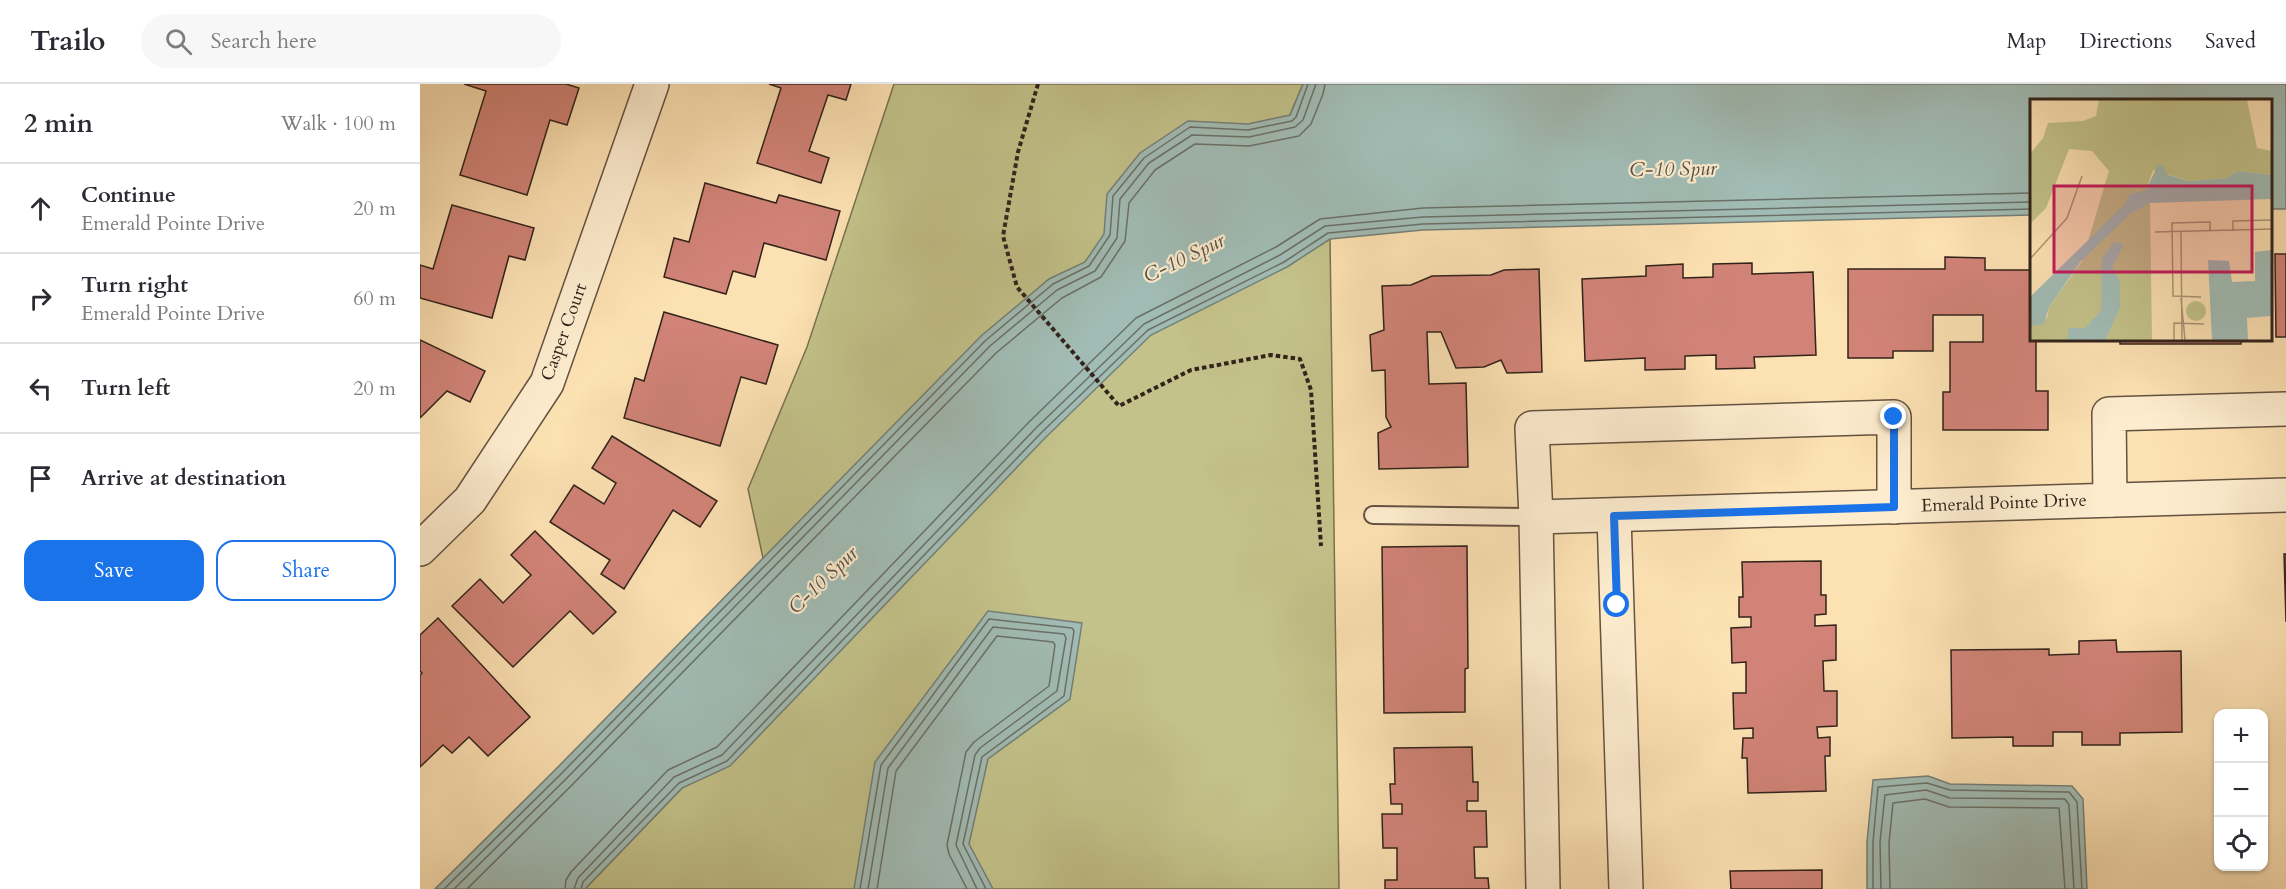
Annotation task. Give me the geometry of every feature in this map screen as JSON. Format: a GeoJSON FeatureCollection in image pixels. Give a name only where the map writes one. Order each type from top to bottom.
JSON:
{"type":"FeatureCollection","features":[{"type":"Feature","properties":{"kind":"street","name":"Casper Court"},"geometry":{"type":"LineString","coordinates":[[420,549],[470,500],[547,383],[652,84]]}},
{"type":"Feature","properties":{"kind":"street"},"geometry":{"type":"LineString","coordinates":[[2110,500],[2109,414],[2286,409]]}},
{"type":"Feature","properties":{"kind":"street"},"geometry":{"type":"LineString","coordinates":[[1544,889],[1532,428],[1894,417],[1894,507]]}},
{"type":"Feature","properties":{"kind":"street","name":"Emerald Pointe Drive"},"geometry":{"type":"LineString","coordinates":[[1536,517],[2286,495]]}},
{"type":"Feature","properties":{"kind":"street"},"geometry":{"type":"LineString","coordinates":[[1614,516],[1626,889]]}},
{"type":"Feature","properties":{"kind":"lane"},"geometry":{"type":"LineString","coordinates":[[1373,514],[1536,517]]}},
{"type":"Feature","properties":{"kind":"path"},"geometry":{"type":"LineString","coordinates":[[1038,84],[1018,152],[1003,236],[1017,287],[1119,406],[1191,370],[1270,355],[1300,359],[1311,390],[1321,546]]}},
{"type":"Feature","properties":{"kind":"shaded area"},"geometry":{"type":"Polygon","coordinates":[[[894,84],[1303,84],[1290,115],[1330,239],[1339,889],[585,889],[682,788],[763,558],[748,489],[807,347],[894,84]]]}},
{"type":"Feature","properties":{"kind":"water","name":"C-10 Spur"},"geometry":{"type":"Polygon","coordinates":[[[1303,84],[2286,84],[2286,209],[2271,209],[2271,99],[2030,99],[2030,215],[1423,230],[1330,239],[1287,267],[1151,335],[1045,438],[730,766],[682,788],[585,889],[435,889],[981,336],[1049,279],[1085,262],[1104,234],[1107,194],[1140,153],[1188,121],[1248,124],[1290,115],[1303,84]]]}},
{"type":"Feature","properties":{"kind":"water"},"geometry":{"type":"Polygon","coordinates":[[[988,611],[1082,623],[1070,699],[988,759],[969,844],[993,889],[854,889],[875,762],[988,611]]]}},
{"type":"Feature","properties":{"kind":"water"},"geometry":{"type":"Polygon","coordinates":[[[1928,776],[1950,784],[2072,786],[2083,799],[2087,889],[1867,889],[1867,842],[1873,780],[1928,776]]]}},
{"type":"Feature","properties":{"kind":"building"},"geometry":{"type":"Polygon","coordinates":[[[464,84],[566,84],[579,88],[567,125],[550,120],[527,195],[460,175],[486,91],[464,84]]]}},
{"type":"Feature","properties":{"kind":"building"},"geometry":{"type":"Polygon","coordinates":[[[769,84],[851,84],[846,100],[828,95],[809,151],[829,158],[821,183],[757,163],[781,88],[769,84]]]}},
{"type":"Feature","properties":{"kind":"building"},"geometry":{"type":"Polygon","coordinates":[[[705,183],[776,203],[779,195],[840,211],[826,260],[764,243],[755,277],[733,271],[726,294],[664,277],[674,238],[689,242],[705,183]]]}},
{"type":"Feature","properties":{"kind":"building"},"geometry":{"type":"Polygon","coordinates":[[[452,205],[534,228],[525,260],[509,256],[492,318],[420,298],[420,265],[433,269],[452,205]]]}},
{"type":"Feature","properties":{"kind":"building"},"geometry":{"type":"Polygon","coordinates":[[[2275,254],[2286,254],[2286,337],[2276,337],[2275,254]]]}},
{"type":"Feature","properties":{"kind":"building"},"geometry":{"type":"Polygon","coordinates":[[[1945,257],[1985,258],[1985,270],[2030,270],[2030,340],[2036,340],[2036,391],[2048,391],[2048,430],[1943,430],[1943,392],[1950,392],[1950,342],[1983,342],[1983,315],[1933,315],[1933,351],[1893,351],[1893,358],[1848,358],[1848,269],[1945,269],[1945,257]]]}},
{"type":"Feature","properties":{"kind":"building"},"geometry":{"type":"Polygon","coordinates":[[[1752,263],[1752,274],[1813,272],[1816,355],[1754,357],[1755,368],[1716,369],[1716,355],[1685,356],[1685,369],[1645,370],[1645,358],[1585,361],[1582,279],[1646,276],[1646,266],[1683,264],[1683,278],[1713,277],[1713,264],[1752,263]]]}},
{"type":"Feature","properties":{"kind":"building"},"geometry":{"type":"Polygon","coordinates":[[[1539,269],[1542,372],[1507,373],[1501,360],[1484,367],[1456,368],[1441,332],[1427,332],[1429,384],[1466,383],[1468,467],[1379,469],[1378,433],[1391,427],[1386,417],[1385,370],[1372,371],[1370,335],[1384,330],[1382,286],[1411,285],[1432,276],[1491,275],[1504,270],[1539,269]]]}},
{"type":"Feature","properties":{"kind":"building"},"geometry":{"type":"Polygon","coordinates":[[[664,312],[778,345],[766,384],[741,377],[720,446],[624,418],[635,378],[644,381],[664,312]]]}},
{"type":"Feature","properties":{"kind":"building"},"geometry":{"type":"Polygon","coordinates":[[[420,340],[485,371],[470,402],[447,391],[420,418],[420,340]]]}},
{"type":"Feature","properties":{"kind":"building"},"geometry":{"type":"Polygon","coordinates":[[[2120,340],[2241,340],[2241,344],[2120,344],[2120,340]]]}},
{"type":"Feature","properties":{"kind":"building"},"geometry":{"type":"Polygon","coordinates":[[[612,436],[717,501],[700,527],[673,510],[624,589],[601,574],[610,560],[550,522],[574,485],[604,504],[616,483],[592,468],[612,436]]]}},
{"type":"Feature","properties":{"kind":"building"},"geometry":{"type":"Polygon","coordinates":[[[535,531],[616,612],[593,634],[570,611],[513,667],[452,606],[480,579],[503,603],[531,575],[511,555],[535,531]]]}},
{"type":"Feature","properties":{"kind":"building"},"geometry":{"type":"Polygon","coordinates":[[[1467,546],[1468,668],[1465,669],[1465,712],[1384,713],[1382,547],[1467,546]]]}},
{"type":"Feature","properties":{"kind":"building"},"geometry":{"type":"Polygon","coordinates":[[[2284,554],[2286,554],[2286,622],[2284,554]]]}},
{"type":"Feature","properties":{"kind":"building"},"geometry":{"type":"Polygon","coordinates":[[[1821,561],[1821,595],[1826,595],[1826,614],[1815,615],[1815,626],[1836,625],[1836,660],[1823,661],[1824,691],[1837,691],[1837,726],[1817,727],[1818,738],[1830,737],[1830,756],[1825,756],[1826,791],[1748,793],[1747,758],[1742,758],[1743,738],[1753,738],[1753,728],[1734,729],[1733,693],[1746,693],[1746,662],[1732,663],[1731,628],[1751,627],[1751,617],[1739,617],[1739,597],[1743,597],[1742,562],[1821,561]]]}},
{"type":"Feature","properties":{"kind":"building"},"geometry":{"type":"Polygon","coordinates":[[[438,618],[530,717],[488,756],[469,737],[452,753],[443,745],[420,767],[420,675],[422,673],[420,671],[420,635],[438,618]]]}},
{"type":"Feature","properties":{"kind":"building"},"geometry":{"type":"Polygon","coordinates":[[[2116,640],[2117,652],[2181,651],[2182,732],[2120,733],[2120,745],[2082,745],[2082,732],[2053,732],[2053,746],[2013,746],[2013,737],[1952,738],[1951,650],[2049,649],[2049,655],[2079,654],[2079,641],[2116,640]]]}},
{"type":"Feature","properties":{"kind":"building"},"geometry":{"type":"Polygon","coordinates":[[[1472,747],[1473,782],[1478,782],[1478,801],[1467,801],[1467,811],[1486,811],[1487,847],[1474,847],[1475,878],[1488,878],[1489,889],[1385,889],[1385,880],[1397,880],[1397,848],[1383,848],[1382,814],[1402,814],[1402,804],[1391,804],[1390,784],[1395,784],[1394,748],[1472,747]]]}},
{"type":"Feature","properties":{"kind":"building"},"geometry":{"type":"Polygon","coordinates":[[[1822,870],[1822,889],[1731,889],[1730,871],[1822,870]]]}},
{"type":"Feature","properties":{"kind":"route"},"geometry":{"type":"LineString","coordinates":[[1617,605],[1614,516],[1894,507],[1894,417]]}}]}
